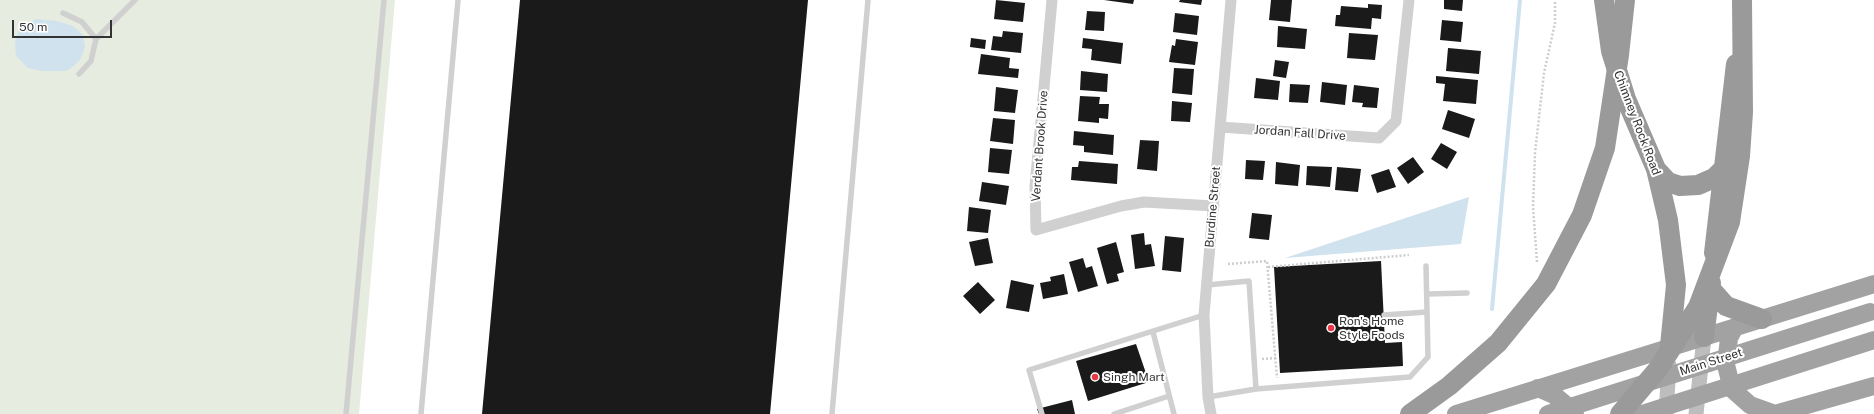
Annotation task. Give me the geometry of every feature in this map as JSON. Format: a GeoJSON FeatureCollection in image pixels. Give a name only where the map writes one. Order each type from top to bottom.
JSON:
{"type":"FeatureCollection","features":[{"type":"Feature","properties":{"kind":"highway","name":"Chimney Rock Road"},"geometry":{"type":"LineString","coordinates":[[1604,0],[1610,51],[1626,99],[1656,168],[1668,220],[1676,285],[1670,346]]}},
{"type":"Feature","properties":{"kind":"highway"},"geometry":{"type":"LineString","coordinates":[[1410,414],[1449,386],[1498,342],[1546,284],[1557,264],[1582,215],[1604,148],[1619,55],[1625,0]]}},
{"type":"Feature","properties":{"kind":"highway"},"geometry":{"type":"LineString","coordinates":[[1704,337],[1725,167],[1742,0]]}},
{"type":"Feature","properties":{"kind":"highway"},"geometry":{"type":"LineString","coordinates":[[1620,414],[1658,369],[1698,307],[1730,222],[1740,156],[1743,112],[1742,0]]}},
{"type":"Feature","properties":{"kind":"highway"},"geometry":{"type":"LineString","coordinates":[[1656,168],[1668,182],[1680,186],[1698,185],[1714,178],[1725,167]]}},
{"type":"Feature","properties":{"kind":"highway"},"geometry":{"type":"LineString","coordinates":[[1456,414],[1670,346],[1704,337],[1874,284]]}},
{"type":"Feature","properties":{"kind":"highway"},"geometry":{"type":"LineString","coordinates":[[1710,288],[1730,308],[1762,319]]}},
{"type":"Feature","properties":{"kind":"highway","name":"Main Street"},"geometry":{"type":"LineString","coordinates":[[1548,414],[1872,311]]}},
{"type":"Feature","properties":{"kind":"highway"},"geometry":{"type":"LineString","coordinates":[[1735,327],[1729,338],[1726,365],[1732,389],[1750,405],[1775,414],[1874,386]]}},
{"type":"Feature","properties":{"kind":"highway"},"geometry":{"type":"LineString","coordinates":[[1642,414],[1874,340]]}},
{"type":"Feature","properties":{"kind":"highway"},"geometry":{"type":"LineString","coordinates":[[1538,388],[1554,396],[1575,414]]}},
{"type":"Feature","properties":{"kind":"main road"},"geometry":{"type":"LineString","coordinates":[[1696,414],[1704,337]]}},
{"type":"Feature","properties":{"kind":"main road","name":"Chimney Rock Road"},"geometry":{"type":"LineString","coordinates":[[1666,414],[1670,346]]}},
{"type":"Feature","properties":{"kind":"street","name":"Verdant Brook Drive"},"geometry":{"type":"LineString","coordinates":[[1052,0],[1035,186],[1036,230],[1144,202],[1214,206]]}},
{"type":"Feature","properties":{"kind":"street","name":"Burdine Street"},"geometry":{"type":"LineString","coordinates":[[1211,414],[1208,397],[1204,316],[1231,0]]}},
{"type":"Feature","properties":{"kind":"street","name":"Jordan Fall Drive"},"geometry":{"type":"LineString","coordinates":[[1220,127],[1379,138],[1396,121],[1408,0]]}},
{"type":"Feature","properties":{"kind":"lane"},"geometry":{"type":"LineString","coordinates":[[79,74],[91,61],[96,39],[136,0]]}},
{"type":"Feature","properties":{"kind":"lane"},"geometry":{"type":"LineString","coordinates":[[346,414],[384,0]]}},
{"type":"Feature","properties":{"kind":"lane"},"geometry":{"type":"LineString","coordinates":[[421,414],[458,0]]}},
{"type":"Feature","properties":{"kind":"lane"},"geometry":{"type":"LineString","coordinates":[[832,414],[868,0]]}},
{"type":"Feature","properties":{"kind":"lane"},"geometry":{"type":"LineString","coordinates":[[63,13],[82,22],[96,39]]}},
{"type":"Feature","properties":{"kind":"lane"},"geometry":{"type":"LineString","coordinates":[[1208,397],[1256,389],[1410,377],[1428,357],[1426,266]]}},
{"type":"Feature","properties":{"kind":"lane"},"geometry":{"type":"LineString","coordinates":[[1207,285],[1249,281],[1256,389]]}},
{"type":"Feature","properties":{"kind":"lane"},"geometry":{"type":"LineString","coordinates":[[1427,294],[1467,293]]}},
{"type":"Feature","properties":{"kind":"lane"},"geometry":{"type":"LineString","coordinates":[[1384,315],[1428,312]]}},
{"type":"Feature","properties":{"kind":"lane"},"geometry":{"type":"LineString","coordinates":[[1042,414],[1029,370],[1204,316]]}},
{"type":"Feature","properties":{"kind":"lane"},"geometry":{"type":"LineString","coordinates":[[1153,332],[1174,414]]}},
{"type":"Feature","properties":{"kind":"lane"},"geometry":{"type":"LineString","coordinates":[[1114,414],[1169,396]]}},
{"type":"Feature","properties":{"kind":"path"},"geometry":{"type":"LineString","coordinates":[[1537,262],[1533,207],[1535,153],[1544,73],[1555,22],[1555,0]]}},
{"type":"Feature","properties":{"kind":"path"},"geometry":{"type":"LineString","coordinates":[[1268,267],[1409,255]]}},
{"type":"Feature","properties":{"kind":"path"},"geometry":{"type":"LineString","coordinates":[[1228,264],[1267,261],[1278,367],[1277,379],[1285,378]]}},
{"type":"Feature","properties":{"kind":"path"},"geometry":{"type":"LineString","coordinates":[[1262,359],[1276,358]]}},
{"type":"Feature","properties":{"kind":"shaded area"},"geometry":{"type":"Polygon","coordinates":[[[0,0],[395,0],[359,414],[0,414],[0,0]]]}},
{"type":"Feature","properties":{"kind":"water"},"geometry":{"type":"Polygon","coordinates":[[[36,19],[57,21],[73,26],[83,35],[85,47],[80,60],[71,68],[66,71],[43,71],[28,68],[16,56],[15,42],[19,30],[36,19]]]}},
{"type":"Feature","properties":{"kind":"water"},"geometry":{"type":"Polygon","coordinates":[[[1469,197],[1461,244],[1285,258],[1469,197]]]}},
{"type":"Feature","properties":{"kind":"building"},"geometry":{"type":"Polygon","coordinates":[[[520,0],[808,0],[770,414],[482,414],[520,0]]]}},
{"type":"Feature","properties":{"kind":"building"},"geometry":{"type":"Polygon","coordinates":[[[996,0],[1025,3],[1023,22],[994,19],[996,0]]]}},
{"type":"Feature","properties":{"kind":"building"},"geometry":{"type":"Polygon","coordinates":[[[1104,0],[1134,0],[1133,4],[1104,0]]]}},
{"type":"Feature","properties":{"kind":"building"},"geometry":{"type":"Polygon","coordinates":[[[1180,0],[1202,0],[1201,5],[1179,2],[1180,0]]]}},
{"type":"Feature","properties":{"kind":"building"},"geometry":{"type":"Polygon","coordinates":[[[1271,0],[1292,0],[1290,22],[1269,20],[1271,0]]]}},
{"type":"Feature","properties":{"kind":"building"},"geometry":{"type":"Polygon","coordinates":[[[1444,0],[1463,0],[1462,11],[1444,9],[1444,0]]]}},
{"type":"Feature","properties":{"kind":"building"},"geometry":{"type":"Polygon","coordinates":[[[1368,4],[1382,5],[1381,19],[1372,18],[1371,29],[1335,26],[1336,15],[1340,15],[1341,6],[1368,8],[1368,4]]]}},
{"type":"Feature","properties":{"kind":"building"},"geometry":{"type":"Polygon","coordinates":[[[1087,11],[1105,12],[1104,31],[1085,30],[1087,11]]]}},
{"type":"Feature","properties":{"kind":"building"},"geometry":{"type":"Polygon","coordinates":[[[1175,13],[1199,16],[1197,35],[1173,32],[1175,13]]]}},
{"type":"Feature","properties":{"kind":"building"},"geometry":{"type":"Polygon","coordinates":[[[1442,20],[1463,22],[1461,42],[1440,40],[1442,20]]]}},
{"type":"Feature","properties":{"kind":"building"},"geometry":{"type":"Polygon","coordinates":[[[1278,26],[1307,29],[1305,49],[1277,47],[1278,26]]]}},
{"type":"Feature","properties":{"kind":"building"},"geometry":{"type":"Polygon","coordinates":[[[1003,31],[1023,33],[1021,53],[991,50],[993,36],[1002,37],[1003,31]]]}},
{"type":"Feature","properties":{"kind":"building"},"geometry":{"type":"Polygon","coordinates":[[[1349,33],[1378,35],[1375,60],[1347,58],[1349,33]]]}},
{"type":"Feature","properties":{"kind":"building"},"geometry":{"type":"Polygon","coordinates":[[[971,38],[986,40],[985,49],[970,47],[971,38]]]}},
{"type":"Feature","properties":{"kind":"building"},"geometry":{"type":"Polygon","coordinates":[[[1083,38],[1123,43],[1121,64],[1091,60],[1092,49],[1082,48],[1083,38]]]}},
{"type":"Feature","properties":{"kind":"building"},"geometry":{"type":"Polygon","coordinates":[[[1176,39],[1198,42],[1195,65],[1169,62],[1172,45],[1175,46],[1176,39]]]}},
{"type":"Feature","properties":{"kind":"building"},"geometry":{"type":"Polygon","coordinates":[[[1448,48],[1481,51],[1479,74],[1446,71],[1448,48]]]}},
{"type":"Feature","properties":{"kind":"building"},"geometry":{"type":"Polygon","coordinates":[[[981,54],[1010,58],[1009,68],[1019,69],[1018,78],[978,74],[981,54]]]}},
{"type":"Feature","properties":{"kind":"building"},"geometry":{"type":"Polygon","coordinates":[[[1275,60],[1289,62],[1286,78],[1273,76],[1275,60]]]}},
{"type":"Feature","properties":{"kind":"building"},"geometry":{"type":"Polygon","coordinates":[[[1174,68],[1194,69],[1192,95],[1172,93],[1174,68]]]}},
{"type":"Feature","properties":{"kind":"building"},"geometry":{"type":"Polygon","coordinates":[[[1081,71],[1108,74],[1107,92],[1080,90],[1081,71]]]}},
{"type":"Feature","properties":{"kind":"building"},"geometry":{"type":"Polygon","coordinates":[[[1436,76],[1478,80],[1476,104],[1443,101],[1445,84],[1436,83],[1436,76]]]}},
{"type":"Feature","properties":{"kind":"building"},"geometry":{"type":"Polygon","coordinates":[[[1256,78],[1280,81],[1278,100],[1254,98],[1256,78]]]}},
{"type":"Feature","properties":{"kind":"building"},"geometry":{"type":"Polygon","coordinates":[[[1322,82],[1347,85],[1345,105],[1320,102],[1322,82]]]}},
{"type":"Feature","properties":{"kind":"building"},"geometry":{"type":"Polygon","coordinates":[[[1290,84],[1310,85],[1308,103],[1289,102],[1290,84]]]}},
{"type":"Feature","properties":{"kind":"building"},"geometry":{"type":"Polygon","coordinates":[[[1354,85],[1379,88],[1377,108],[1362,107],[1363,103],[1352,102],[1354,85]]]}},
{"type":"Feature","properties":{"kind":"building"},"geometry":{"type":"Polygon","coordinates":[[[996,87],[1018,90],[1015,113],[994,111],[996,87]]]}},
{"type":"Feature","properties":{"kind":"building"},"geometry":{"type":"Polygon","coordinates":[[[1080,96],[1100,97],[1099,104],[1109,104],[1108,119],[1099,118],[1099,123],[1078,121],[1080,96]]]}},
{"type":"Feature","properties":{"kind":"building"},"geometry":{"type":"Polygon","coordinates":[[[1172,101],[1192,103],[1190,122],[1171,121],[1172,101]]]}},
{"type":"Feature","properties":{"kind":"building"},"geometry":{"type":"Polygon","coordinates":[[[1448,110],[1475,119],[1469,138],[1442,129],[1448,110]]]}},
{"type":"Feature","properties":{"kind":"building"},"geometry":{"type":"Polygon","coordinates":[[[993,118],[1015,120],[1013,144],[990,141],[993,118]]]}},
{"type":"Feature","properties":{"kind":"building"},"geometry":{"type":"Polygon","coordinates":[[[1074,131],[1114,135],[1113,155],[1084,152],[1084,146],[1073,145],[1074,131]]]}},
{"type":"Feature","properties":{"kind":"building"},"geometry":{"type":"Polygon","coordinates":[[[1140,140],[1159,141],[1157,171],[1137,169],[1140,140]]]}},
{"type":"Feature","properties":{"kind":"building"},"geometry":{"type":"Polygon","coordinates":[[[1441,143],[1457,152],[1447,169],[1431,159],[1441,143]]]}},
{"type":"Feature","properties":{"kind":"building"},"geometry":{"type":"Polygon","coordinates":[[[990,148],[1012,150],[1009,174],[988,172],[990,148]]]}},
{"type":"Feature","properties":{"kind":"building"},"geometry":{"type":"Polygon","coordinates":[[[1413,157],[1424,172],[1408,184],[1397,168],[1413,157]]]}},
{"type":"Feature","properties":{"kind":"building"},"geometry":{"type":"Polygon","coordinates":[[[1246,160],[1265,161],[1263,180],[1245,179],[1246,160]]]}},
{"type":"Feature","properties":{"kind":"building"},"geometry":{"type":"Polygon","coordinates":[[[1079,161],[1118,164],[1117,184],[1071,180],[1072,167],[1078,167],[1079,161]]]}},
{"type":"Feature","properties":{"kind":"building"},"geometry":{"type":"Polygon","coordinates":[[[1276,162],[1300,165],[1298,186],[1275,184],[1276,162]]]}},
{"type":"Feature","properties":{"kind":"building"},"geometry":{"type":"Polygon","coordinates":[[[1307,166],[1332,167],[1330,187],[1306,185],[1307,166]]]}},
{"type":"Feature","properties":{"kind":"building"},"geometry":{"type":"Polygon","coordinates":[[[1337,167],[1361,169],[1358,192],[1335,190],[1337,167]]]}},
{"type":"Feature","properties":{"kind":"building"},"geometry":{"type":"Polygon","coordinates":[[[1389,169],[1396,187],[1377,193],[1371,175],[1389,169]]]}},
{"type":"Feature","properties":{"kind":"building"},"geometry":{"type":"Polygon","coordinates":[[[982,182],[1009,186],[1006,205],[979,201],[982,182]]]}},
{"type":"Feature","properties":{"kind":"building"},"geometry":{"type":"Polygon","coordinates":[[[969,207],[991,210],[988,233],[967,231],[969,207]]]}},
{"type":"Feature","properties":{"kind":"building"},"geometry":{"type":"Polygon","coordinates":[[[1252,213],[1272,215],[1269,240],[1249,238],[1252,213]]]}},
{"type":"Feature","properties":{"kind":"building"},"geometry":{"type":"Polygon","coordinates":[[[1144,233],[1145,245],[1151,244],[1155,266],[1135,269],[1131,235],[1144,233]]]}},
{"type":"Feature","properties":{"kind":"building"},"geometry":{"type":"Polygon","coordinates":[[[1165,236],[1184,238],[1181,272],[1162,270],[1165,236]]]}},
{"type":"Feature","properties":{"kind":"building"},"geometry":{"type":"Polygon","coordinates":[[[988,238],[993,263],[975,266],[969,242],[988,238]]]}},
{"type":"Feature","properties":{"kind":"building"},"geometry":{"type":"Polygon","coordinates":[[[1116,242],[1124,272],[1117,274],[1119,281],[1107,284],[1097,248],[1116,242]]]}},
{"type":"Feature","properties":{"kind":"building"},"geometry":{"type":"Polygon","coordinates":[[[1083,258],[1086,268],[1092,266],[1098,286],[1078,292],[1069,262],[1083,258]]]}},
{"type":"Feature","properties":{"kind":"building","name":"Ron's Home Style Foods"},"geometry":{"type":"Polygon","coordinates":[[[1381,261],[1385,343],[1402,342],[1403,366],[1280,373],[1274,267],[1381,261]]]}},
{"type":"Feature","properties":{"kind":"building"},"geometry":{"type":"Polygon","coordinates":[[[1064,274],[1068,294],[1043,299],[1040,283],[1051,281],[1050,277],[1064,274]]]}},
{"type":"Feature","properties":{"kind":"building"},"geometry":{"type":"Polygon","coordinates":[[[1011,280],[1034,285],[1029,312],[1006,308],[1011,280]]]}},
{"type":"Feature","properties":{"kind":"building"},"geometry":{"type":"Polygon","coordinates":[[[978,282],[995,300],[980,314],[963,296],[978,282]]]}},
{"type":"Feature","properties":{"kind":"building"},"geometry":{"type":"Polygon","coordinates":[[[1136,344],[1149,382],[1088,401],[1076,361],[1136,344]]]}},
{"type":"Feature","properties":{"kind":"building"},"geometry":{"type":"Polygon","coordinates":[[[1072,400],[1075,414],[1039,414],[1037,409],[1072,400]]]}},
{"type":"Feature","properties":{"kind":"waterway"},"geometry":{"type":"LineString","coordinates":[[1492,309],[1520,0]]}},
{"type":"Feature","properties":{"kind":"place","name":"Ron's Home Style Foods"},"geometry":{"type":"Point","coordinates":[1331,328]}},
{"type":"Feature","properties":{"kind":"place","name":"Singh Mart"},"geometry":{"type":"Point","coordinates":[1095,377]}}]}
